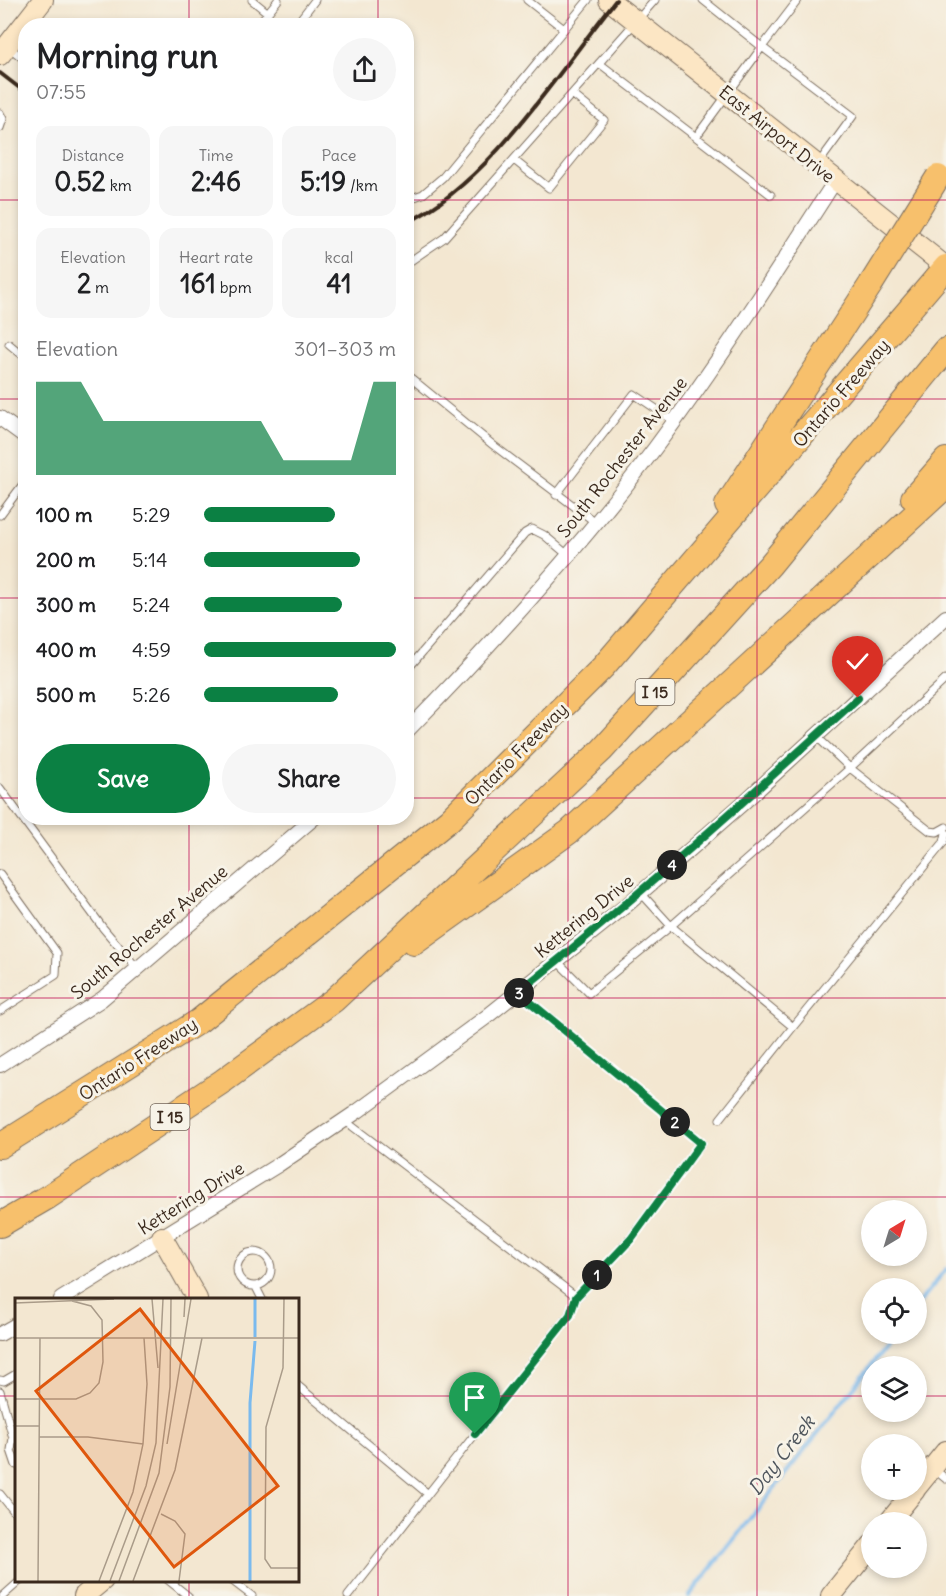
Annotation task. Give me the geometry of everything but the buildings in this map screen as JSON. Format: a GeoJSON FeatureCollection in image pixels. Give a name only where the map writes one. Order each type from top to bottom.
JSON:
{"type":"FeatureCollection","features":[{"type":"Feature","properties":{"kind":"highway"},"geometry":{"type":"LineString","coordinates":[[673,587],[942,171]]}},
{"type":"Feature","properties":{"kind":"highway","name":"Ontario Freeway"},"geometry":{"type":"LineString","coordinates":[[0,1146],[199,1021],[449,820],[603,667],[906,318],[946,267]]}},
{"type":"Feature","properties":{"kind":"highway","name":"I 15"},"geometry":{"type":"LineString","coordinates":[[0,1225],[48,1197],[223,1081],[334,1000],[602,750],[770,565],[945,351]]}},
{"type":"Feature","properties":{"kind":"highway"},"geometry":{"type":"LineString","coordinates":[[838,583],[946,460]]}},
{"type":"Feature","properties":{"kind":"highway"},"geometry":{"type":"LineString","coordinates":[[334,1000],[569,832],[946,486]]}},
{"type":"Feature","properties":{"kind":"main road"},"geometry":{"type":"LineString","coordinates":[[29,18],[43,0]]}},
{"type":"Feature","properties":{"kind":"main road","name":"East Airport Drive"},"geometry":{"type":"LineString","coordinates":[[609,0],[946,267]]}},
{"type":"Feature","properties":{"kind":"main road"},"geometry":{"type":"LineString","coordinates":[[4,51],[18,33]]}},
{"type":"Feature","properties":{"kind":"main road"},"geometry":{"type":"LineString","coordinates":[[162,1237],[196,1298]]}},
{"type":"Feature","properties":{"kind":"main road"},"geometry":{"type":"LineString","coordinates":[[939,1473],[946,1450]]}},
{"type":"Feature","properties":{"kind":"main road"},"geometry":{"type":"LineString","coordinates":[[897,1512],[907,1500]]}},
{"type":"Feature","properties":{"kind":"main road"},"geometry":{"type":"LineString","coordinates":[[831,1596],[861,1559]]}},
{"type":"Feature","properties":{"kind":"main road"},"geometry":{"type":"LineString","coordinates":[[84,1596],[101,1581]]}},
{"type":"Feature","properties":{"kind":"street","name":"South Rochester Avenue"},"geometry":{"type":"LineString","coordinates":[[414,724],[467,670],[569,556],[674,421],[737,334],[835,181]]}},
{"type":"Feature","properties":{"kind":"street"},"geometry":{"type":"LineString","coordinates":[[2,424],[18,433]]}},
{"type":"Feature","properties":{"kind":"street","name":"Kettering Drive"},"geometry":{"type":"LineString","coordinates":[[64,1298],[344,1120],[518,992],[640,893],[946,617]]}},
{"type":"Feature","properties":{"kind":"street","name":"South Rochester Avenue"},"geometry":{"type":"LineString","coordinates":[[0,1065],[102,999],[306,825]]}},
{"type":"Feature","properties":{"kind":"street"},"geometry":{"type":"LineString","coordinates":[[0,1334],[15,1326]]}},
{"type":"Feature","properties":{"kind":"lane"},"geometry":{"type":"LineString","coordinates":[[252,0],[268,13]]}},
{"type":"Feature","properties":{"kind":"lane"},"geometry":{"type":"LineString","coordinates":[[264,18],[278,0]]}},
{"type":"Feature","properties":{"kind":"lane"},"geometry":{"type":"LineString","coordinates":[[301,18],[315,0]]}},
{"type":"Feature","properties":{"kind":"lane"},"geometry":{"type":"LineString","coordinates":[[527,0],[564,29]]}},
{"type":"Feature","properties":{"kind":"lane"},"geometry":{"type":"LineString","coordinates":[[414,197],[423,194],[443,177],[588,0]]}},
{"type":"Feature","properties":{"kind":"lane"},"geometry":{"type":"LineString","coordinates":[[414,259],[444,238],[655,0]]}},
{"type":"Feature","properties":{"kind":"lane"},"geometry":{"type":"LineString","coordinates":[[703,0],[853,116],[816,166]]}},
{"type":"Feature","properties":{"kind":"lane"},"geometry":{"type":"LineString","coordinates":[[696,137],[798,0]]}},
{"type":"Feature","properties":{"kind":"lane"},"geometry":{"type":"LineString","coordinates":[[4,51],[18,57]]}},
{"type":"Feature","properties":{"kind":"lane"},"geometry":{"type":"LineString","coordinates":[[599,63],[771,195]]}},
{"type":"Feature","properties":{"kind":"lane"},"geometry":{"type":"LineString","coordinates":[[514,160],[549,188],[604,120],[572,94]]}},
{"type":"Feature","properties":{"kind":"lane"},"geometry":{"type":"LineString","coordinates":[[0,113],[3,119],[0,128]]}},
{"type":"Feature","properties":{"kind":"lane"},"geometry":{"type":"LineString","coordinates":[[9,344],[18,351]]}},
{"type":"Feature","properties":{"kind":"lane"},"geometry":{"type":"LineString","coordinates":[[414,380],[556,495],[595,522]]}},
{"type":"Feature","properties":{"kind":"lane"},"geometry":{"type":"LineString","coordinates":[[556,495],[634,394],[674,421]]}},
{"type":"Feature","properties":{"kind":"lane"},"geometry":{"type":"LineString","coordinates":[[0,514],[18,490]]}},
{"type":"Feature","properties":{"kind":"lane"},"geometry":{"type":"LineString","coordinates":[[414,662],[525,533],[532,529],[544,535],[569,556]]}},
{"type":"Feature","properties":{"kind":"lane"},"geometry":{"type":"LineString","coordinates":[[557,961],[589,993],[671,926],[850,768],[946,679]]}},
{"type":"Feature","properties":{"kind":"lane"},"geometry":{"type":"LineString","coordinates":[[816,736],[850,768],[930,831],[938,832],[946,827]]}},
{"type":"Feature","properties":{"kind":"lane"},"geometry":{"type":"LineString","coordinates":[[0,788],[18,812]]}},
{"type":"Feature","properties":{"kind":"lane"},"geometry":{"type":"LineString","coordinates":[[27,825],[103,928],[137,968]]}},
{"type":"Feature","properties":{"kind":"lane"},"geometry":{"type":"LineString","coordinates":[[720,1119],[944,842],[946,833]]}},
{"type":"Feature","properties":{"kind":"lane"},"geometry":{"type":"LineString","coordinates":[[0,874],[57,953],[56,975],[0,1011]]}},
{"type":"Feature","properties":{"kind":"lane"},"geometry":{"type":"LineString","coordinates":[[640,893],[671,926],[793,1027]]}},
{"type":"Feature","properties":{"kind":"lane"},"geometry":{"type":"LineString","coordinates":[[348,1596],[570,1315],[576,1297],[631,1239],[701,1143],[518,992]]}},
{"type":"Feature","properties":{"kind":"lane"},"geometry":{"type":"LineString","coordinates":[[344,1120],[576,1297]]}},
{"type":"Feature","properties":{"kind":"lane"},"geometry":{"type":"LineString","coordinates":[[256,1287],[266,1282],[271,1267],[261,1254],[250,1253],[238,1264],[237,1275],[245,1284],[256,1287],[262,1298]]}},
{"type":"Feature","properties":{"kind":"lane"},"geometry":{"type":"LineString","coordinates":[[0,1380],[4,1381],[15,1375]]}},
{"type":"Feature","properties":{"kind":"lane"},"geometry":{"type":"LineString","coordinates":[[298,1386],[428,1494]]}},
{"type":"Feature","properties":{"kind":"lane"},"geometry":{"type":"LineString","coordinates":[[0,1390],[14,1438],[11,1450],[15,1462]]}},
{"type":"Feature","properties":{"kind":"lane"},"geometry":{"type":"LineString","coordinates":[[0,1494],[15,1513]]}},
{"type":"Feature","properties":{"kind":"lane"},"geometry":{"type":"LineString","coordinates":[[3,1596],[20,1581]]}},
{"type":"Feature","properties":{"kind":"lane"},"geometry":{"type":"LineString","coordinates":[[169,1581],[189,1596]]}},
{"type":"Feature","properties":{"kind":"lane"},"geometry":{"type":"LineString","coordinates":[[232,1581],[252,1596]]}},
{"type":"Feature","properties":{"kind":"waterway","name":"Day Creek"},"geometry":{"type":"LineString","coordinates":[[927,1293],[946,1269]]}},
{"type":"Feature","properties":{"kind":"waterway","name":"Day Creek"},"geometry":{"type":"LineString","coordinates":[[689,1596],[888,1344]]}},
{"type":"Feature","properties":{"kind":"railway"},"geometry":{"type":"LineString","coordinates":[[414,218],[437,205],[466,182],[494,154],[521,124],[616,0]]}},
{"type":"Feature","properties":{"kind":"railway"},"geometry":{"type":"LineString","coordinates":[[0,73],[18,87]]}},
{"type":"Feature","properties":{"kind":"route"},"geometry":{"type":"LineString","coordinates":[[475,1434],[570,1315],[576,1297],[631,1239],[701,1143],[518,992],[628,904],[858,698]]}}]}
